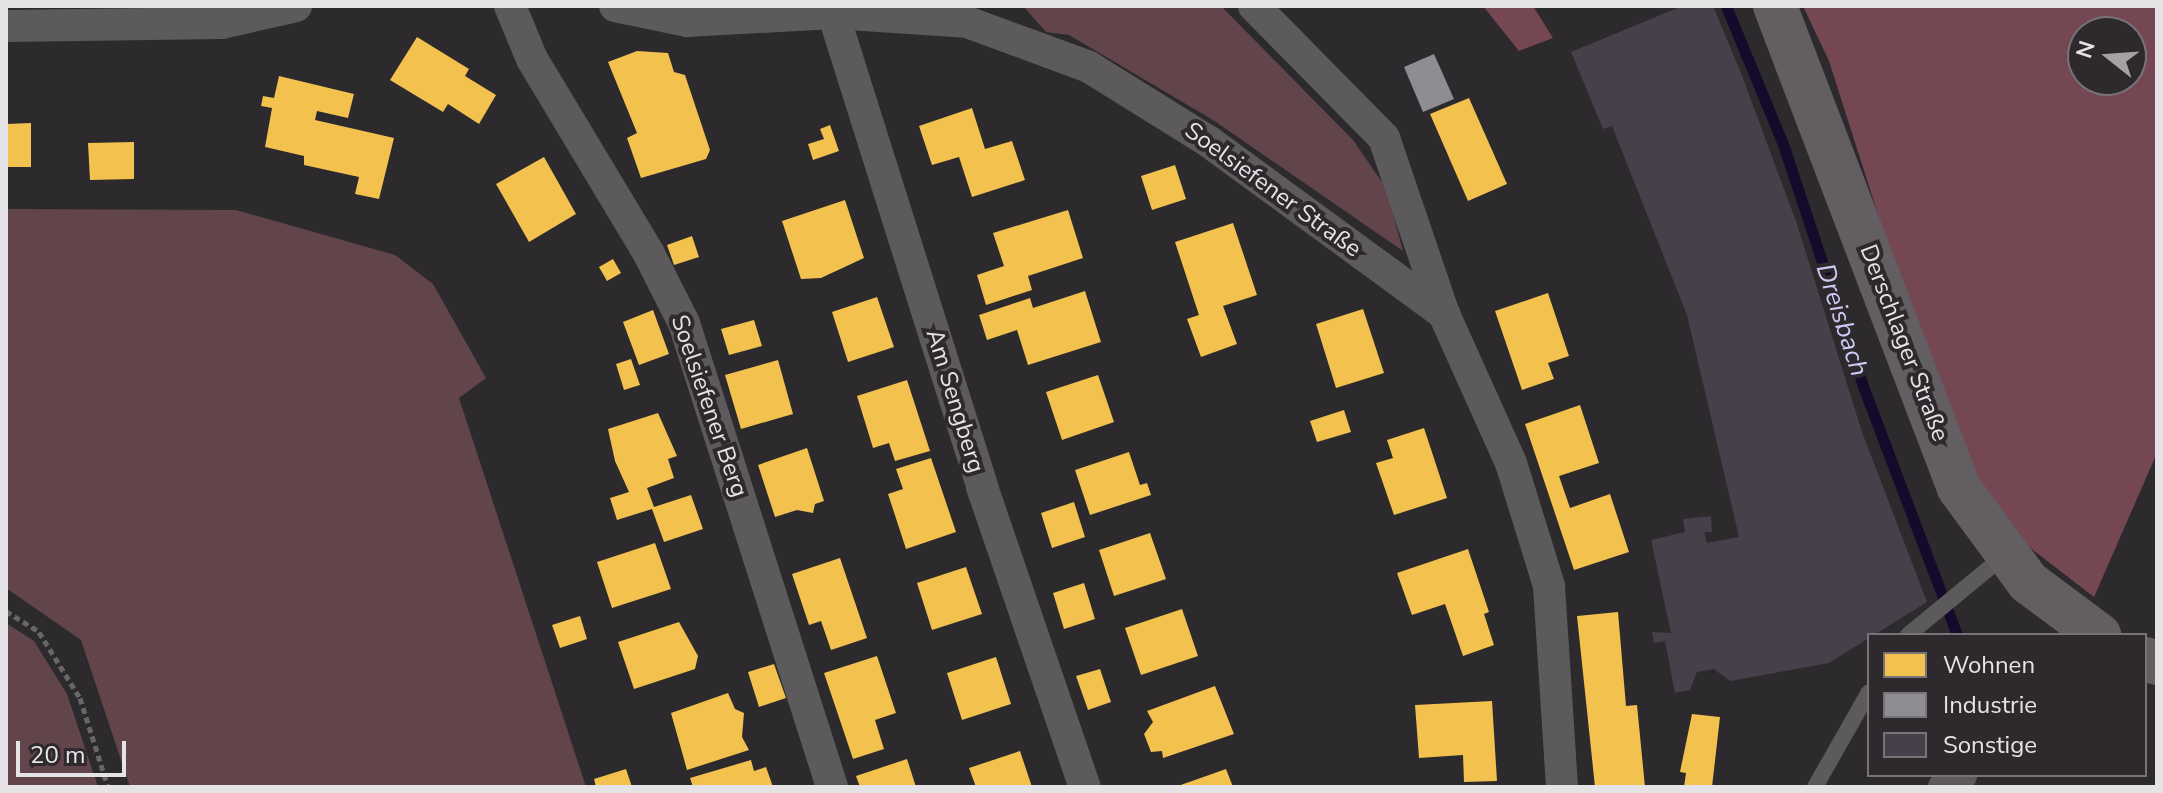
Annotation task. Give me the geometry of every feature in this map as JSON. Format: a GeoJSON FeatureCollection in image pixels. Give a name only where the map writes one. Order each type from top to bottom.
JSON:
{"type":"FeatureCollection","features":[{"type":"Feature","properties":{"kind":"main road","name":"Derschlager Straße"},"geometry":{"type":"LineString","coordinates":[[1775,6],[1959,488],[2005,555],[2028,582],[2096,633]]}},
{"type":"Feature","properties":{"kind":"street"},"geometry":{"type":"LineString","coordinates":[[6,26],[222,23],[296,6]]}},
{"type":"Feature","properties":{"kind":"street","name":"Soelsiefener Berg"},"geometry":{"type":"LineString","coordinates":[[510,6],[532,59],[649,254],[684,323],[832,787]]}},
{"type":"Feature","properties":{"kind":"street","name":"Soelsiefener Straße"},"geometry":{"type":"LineString","coordinates":[[615,6],[687,21],[833,13],[967,22],[1089,67],[1208,141],[1444,314],[1511,463],[1549,586],[1562,787]]}},
{"type":"Feature","properties":{"kind":"street"},"geometry":{"type":"LineString","coordinates":[[1254,6],[1384,138],[1444,314]]}},
{"type":"Feature","properties":{"kind":"street","name":"Am Sengberg"},"geometry":{"type":"LineString","coordinates":[[833,13],[885,190],[1085,787]]}},
{"type":"Feature","properties":{"kind":"lane"},"geometry":{"type":"LineString","coordinates":[[1910,633],[1964,592],[2005,555]]}},
{"type":"Feature","properties":{"kind":"lane"},"geometry":{"type":"LineString","coordinates":[[1815,787],[1867,696]]}},
{"type":"Feature","properties":{"kind":"path"},"geometry":{"type":"LineString","coordinates":[[6,611],[39,632],[80,698],[108,787]]}},
{"type":"Feature","properties":{"kind":"shaded area"},"geometry":{"type":"Polygon","coordinates":[[[1023,6],[1221,6],[1353,140],[1386,188],[1403,251],[1213,120],[1069,35],[1046,32],[1023,6]]]}},
{"type":"Feature","properties":{"kind":"shaded area"},"geometry":{"type":"Polygon","coordinates":[[[1483,6],[1533,6],[1553,38],[1519,51],[1483,6]]]}},
{"type":"Feature","properties":{"kind":"shaded area"},"geometry":{"type":"Polygon","coordinates":[[[1803,6],[2157,6],[2157,453],[2094,597],[2024,543],[1973,475],[1913,324],[1829,61],[1803,6]]]}},
{"type":"Feature","properties":{"kind":"shaded area"},"geometry":{"type":"Polygon","coordinates":[[[6,209],[236,210],[395,255],[433,284],[486,378],[459,398],[586,787],[130,787],[81,640],[6,588],[6,209]]]}},
{"type":"Feature","properties":{"kind":"shaded area"},"geometry":{"type":"Polygon","coordinates":[[[6,623],[34,641],[67,694],[98,787],[6,787],[6,623]]]}},
{"type":"Feature","properties":{"kind":"building: Wohnen"},"geometry":{"type":"Polygon","coordinates":[[[417,37],[469,69],[465,76],[496,95],[479,124],[448,104],[443,112],[390,80],[417,37]]]}},
{"type":"Feature","properties":{"kind":"building: Wohnen"},"geometry":{"type":"Polygon","coordinates":[[[637,51],[668,53],[674,72],[685,75],[710,150],[706,159],[641,178],[627,138],[637,133],[608,62],[637,51]]]}},
{"type":"Feature","properties":{"kind":"building: Wohnen"},"geometry":{"type":"Polygon","coordinates":[[[279,76],[354,94],[348,118],[317,111],[315,120],[394,138],[379,199],[355,194],[359,177],[304,165],[304,156],[265,147],[272,108],[261,106],[263,96],[274,98],[279,76]]]}},
{"type":"Feature","properties":{"kind":"building: Wohnen"},"geometry":{"type":"Polygon","coordinates":[[[1469,98],[1507,184],[1468,201],[1430,114],[1469,98]]]}},
{"type":"Feature","properties":{"kind":"building: Wohnen"},"geometry":{"type":"Polygon","coordinates":[[[972,108],[985,149],[1012,141],[1025,180],[972,197],[959,157],[932,165],[919,126],[972,108]]]}},
{"type":"Feature","properties":{"kind":"building: Wohnen"},"geometry":{"type":"Polygon","coordinates":[[[31,123],[31,167],[6,167],[6,124],[31,123]]]}},
{"type":"Feature","properties":{"kind":"building: Wohnen"},"geometry":{"type":"Polygon","coordinates":[[[830,125],[839,151],[813,160],[808,144],[824,139],[820,129],[830,125]]]}},
{"type":"Feature","properties":{"kind":"building: Wohnen"},"geometry":{"type":"Polygon","coordinates":[[[134,142],[134,179],[90,180],[88,143],[134,142]]]}},
{"type":"Feature","properties":{"kind":"building: Wohnen"},"geometry":{"type":"Polygon","coordinates":[[[544,157],[576,214],[529,242],[496,184],[544,157]]]}},
{"type":"Feature","properties":{"kind":"building: Wohnen"},"geometry":{"type":"Polygon","coordinates":[[[1175,165],[1186,199],[1152,210],[1141,176],[1175,165]]]}},
{"type":"Feature","properties":{"kind":"building: Wohnen"},"geometry":{"type":"Polygon","coordinates":[[[845,200],[864,258],[821,278],[801,279],[782,221],[845,200]]]}},
{"type":"Feature","properties":{"kind":"building: Wohnen"},"geometry":{"type":"Polygon","coordinates":[[[1068,210],[1083,258],[1028,276],[1032,290],[986,305],[977,275],[1004,266],[993,233],[1068,210]]]}},
{"type":"Feature","properties":{"kind":"building: Wohnen"},"geometry":{"type":"Polygon","coordinates":[[[1233,223],[1257,295],[1223,306],[1237,344],[1201,357],[1187,319],[1199,315],[1175,242],[1233,223]]]}},
{"type":"Feature","properties":{"kind":"building: Wohnen"},"geometry":{"type":"Polygon","coordinates":[[[692,236],[699,257],[674,265],[667,245],[692,236]]]}},
{"type":"Feature","properties":{"kind":"building: Wohnen"},"geometry":{"type":"Polygon","coordinates":[[[613,259],[621,273],[607,281],[599,267],[613,259]]]}},
{"type":"Feature","properties":{"kind":"building: Wohnen"},"geometry":{"type":"Polygon","coordinates":[[[1085,291],[1101,342],[1028,365],[1017,330],[987,340],[979,315],[1030,298],[1033,308],[1085,291]]]}},
{"type":"Feature","properties":{"kind":"building: Wohnen"},"geometry":{"type":"Polygon","coordinates":[[[1548,293],[1569,356],[1548,363],[1554,379],[1522,390],[1495,311],[1548,293]]]}},
{"type":"Feature","properties":{"kind":"building: Wohnen"},"geometry":{"type":"Polygon","coordinates":[[[877,297],[894,347],[848,362],[832,312],[877,297]]]}},
{"type":"Feature","properties":{"kind":"building: Wohnen"},"geometry":{"type":"Polygon","coordinates":[[[1363,309],[1384,373],[1336,388],[1316,324],[1363,309]]]}},
{"type":"Feature","properties":{"kind":"building: Wohnen"},"geometry":{"type":"Polygon","coordinates":[[[653,310],[669,354],[639,365],[623,322],[653,310]]]}},
{"type":"Feature","properties":{"kind":"building: Wohnen"},"geometry":{"type":"Polygon","coordinates":[[[754,320],[762,346],[729,355],[721,329],[754,320]]]}},
{"type":"Feature","properties":{"kind":"building: Wohnen"},"geometry":{"type":"Polygon","coordinates":[[[631,359],[640,385],[624,390],[616,364],[631,359]]]}},
{"type":"Feature","properties":{"kind":"building: Wohnen"},"geometry":{"type":"Polygon","coordinates":[[[778,360],[793,414],[741,429],[725,375],[778,360]]]}},
{"type":"Feature","properties":{"kind":"building: Wohnen"},"geometry":{"type":"Polygon","coordinates":[[[1098,375],[1114,422],[1062,440],[1046,392],[1098,375]]]}},
{"type":"Feature","properties":{"kind":"building: Wohnen"},"geometry":{"type":"Polygon","coordinates":[[[907,380],[930,451],[895,461],[889,443],[873,448],[857,396],[907,380]]]}},
{"type":"Feature","properties":{"kind":"building: Wohnen"},"geometry":{"type":"Polygon","coordinates":[[[1580,405],[1599,463],[1559,476],[1570,508],[1610,494],[1629,552],[1574,570],[1525,424],[1580,405]]]}},
{"type":"Feature","properties":{"kind":"building: Wohnen"},"geometry":{"type":"Polygon","coordinates":[[[1344,410],[1351,432],[1317,442],[1310,421],[1344,410]]]}},
{"type":"Feature","properties":{"kind":"building: Wohnen"},"geometry":{"type":"Polygon","coordinates":[[[658,413],[677,456],[668,459],[674,478],[647,488],[654,507],[691,495],[703,529],[664,542],[652,509],[617,520],[610,498],[629,492],[615,461],[608,429],[658,413]]]}},
{"type":"Feature","properties":{"kind":"building: Wohnen"},"geometry":{"type":"Polygon","coordinates":[[[1424,428],[1447,498],[1394,515],[1376,463],[1393,458],[1387,440],[1424,428]]]}},
{"type":"Feature","properties":{"kind":"building: Wohnen"},"geometry":{"type":"Polygon","coordinates":[[[807,448],[824,501],[815,504],[813,513],[797,510],[775,517],[758,465],[807,448]]]}},
{"type":"Feature","properties":{"kind":"building: Wohnen"},"geometry":{"type":"Polygon","coordinates":[[[1129,452],[1140,485],[1147,483],[1151,495],[1090,515],[1075,470],[1129,452]]]}},
{"type":"Feature","properties":{"kind":"building: Wohnen"},"geometry":{"type":"Polygon","coordinates":[[[931,458],[956,532],[906,549],[888,494],[903,489],[896,469],[931,458]]]}},
{"type":"Feature","properties":{"kind":"building: Wohnen"},"geometry":{"type":"Polygon","coordinates":[[[1074,502],[1085,537],[1052,548],[1041,513],[1074,502]]]}},
{"type":"Feature","properties":{"kind":"building: Wohnen"},"geometry":{"type":"Polygon","coordinates":[[[1150,533],[1166,579],[1114,596],[1099,550],[1150,533]]]}},
{"type":"Feature","properties":{"kind":"building: Wohnen"},"geometry":{"type":"Polygon","coordinates":[[[655,543],[671,589],[612,608],[597,562],[655,543]]]}},
{"type":"Feature","properties":{"kind":"building: Wohnen"},"geometry":{"type":"Polygon","coordinates":[[[1468,549],[1489,612],[1484,614],[1494,645],[1463,656],[1445,604],[1412,615],[1397,573],[1468,549]]]}},
{"type":"Feature","properties":{"kind":"building: Wohnen"},"geometry":{"type":"Polygon","coordinates":[[[840,558],[867,638],[831,650],[821,621],[809,625],[792,574],[840,558]]]}},
{"type":"Feature","properties":{"kind":"building: Wohnen"},"geometry":{"type":"Polygon","coordinates":[[[966,567],[982,614],[932,630],[917,583],[966,567]]]}},
{"type":"Feature","properties":{"kind":"building: Wohnen"},"geometry":{"type":"Polygon","coordinates":[[[1084,583],[1095,619],[1064,629],[1053,593],[1084,583]]]}},
{"type":"Feature","properties":{"kind":"building: Wohnen"},"geometry":{"type":"Polygon","coordinates":[[[1182,609],[1198,656],[1141,675],[1125,628],[1182,609]]]}},
{"type":"Feature","properties":{"kind":"building: Wohnen"},"geometry":{"type":"Polygon","coordinates":[[[1618,612],[1626,706],[1637,705],[1645,787],[1595,787],[1577,616],[1618,612]]]}},
{"type":"Feature","properties":{"kind":"building: Wohnen"},"geometry":{"type":"Polygon","coordinates":[[[580,616],[587,639],[560,648],[552,625],[580,616]]]}},
{"type":"Feature","properties":{"kind":"building: Wohnen"},"geometry":{"type":"Polygon","coordinates":[[[679,622],[698,656],[695,669],[634,689],[618,642],[679,622]]]}},
{"type":"Feature","properties":{"kind":"building: Wohnen"},"geometry":{"type":"Polygon","coordinates":[[[877,656],[896,713],[875,720],[884,749],[853,759],[824,673],[877,656]]]}},
{"type":"Feature","properties":{"kind":"building: Wohnen"},"geometry":{"type":"Polygon","coordinates":[[[996,657],[1011,704],[962,720],[947,673],[996,657]]]}},
{"type":"Feature","properties":{"kind":"building: Wohnen"},"geometry":{"type":"Polygon","coordinates":[[[774,664],[786,698],[759,707],[748,672],[774,664]]]}},
{"type":"Feature","properties":{"kind":"building: Wohnen"},"geometry":{"type":"Polygon","coordinates":[[[1100,669],[1111,702],[1088,710],[1076,676],[1100,669]]]}},
{"type":"Feature","properties":{"kind":"building: Wohnen"},"geometry":{"type":"Polygon","coordinates":[[[1215,686],[1234,734],[1163,758],[1162,751],[1151,752],[1144,734],[1153,722],[1147,711],[1215,686]]]}},
{"type":"Feature","properties":{"kind":"building: Wohnen"},"geometry":{"type":"Polygon","coordinates":[[[728,693],[735,709],[744,713],[742,737],[749,750],[687,770],[671,713],[728,693]]]}},
{"type":"Feature","properties":{"kind":"building: Wohnen"},"geometry":{"type":"Polygon","coordinates":[[[1492,701],[1497,781],[1464,782],[1463,755],[1419,758],[1415,705],[1492,701]]]}},
{"type":"Feature","properties":{"kind":"building: Wohnen"},"geometry":{"type":"Polygon","coordinates":[[[1692,714],[1720,717],[1712,787],[1684,787],[1686,773],[1680,772],[1692,714]]]}},
{"type":"Feature","properties":{"kind":"building: Wohnen"},"geometry":{"type":"Polygon","coordinates":[[[1020,751],[1032,787],[976,787],[969,768],[1020,751]]]}},
{"type":"Feature","properties":{"kind":"building: Wohnen"},"geometry":{"type":"Polygon","coordinates":[[[907,759],[916,787],[860,787],[856,776],[907,759]]]}},
{"type":"Feature","properties":{"kind":"building: Wohnen"},"geometry":{"type":"Polygon","coordinates":[[[751,760],[754,771],[766,767],[773,787],[693,787],[690,778],[751,760]]]}},
{"type":"Feature","properties":{"kind":"building: Wohnen"},"geometry":{"type":"Polygon","coordinates":[[[626,769],[632,787],[596,787],[594,779],[626,769]]]}},
{"type":"Feature","properties":{"kind":"building: Wohnen"},"geometry":{"type":"Polygon","coordinates":[[[1226,769],[1233,787],[1175,787],[1226,769]]]}},
{"type":"Feature","properties":{"kind":"building: Industrie"},"geometry":{"type":"Polygon","coordinates":[[[1434,54],[1454,99],[1423,112],[1404,67],[1434,54]]]}},
{"type":"Feature","properties":{"kind":"building: Sonstige"},"geometry":{"type":"Polygon","coordinates":[[[1682,6],[1713,6],[1797,224],[1862,432],[1927,602],[1877,633],[1867,633],[1867,639],[1829,663],[1730,681],[1714,669],[1697,672],[1690,690],[1675,693],[1665,641],[1654,643],[1652,632],[1671,633],[1651,540],[1685,532],[1683,519],[1711,516],[1712,532],[1704,532],[1707,543],[1739,537],[1687,315],[1612,126],[1603,129],[1571,52],[1682,6]]]}},
{"type":"Feature","properties":{"kind":"waterway","name":"Dreisbach"},"geometry":{"type":"LineString","coordinates":[[1726,6],[1783,144],[1863,386],[1956,633]]}}]}
